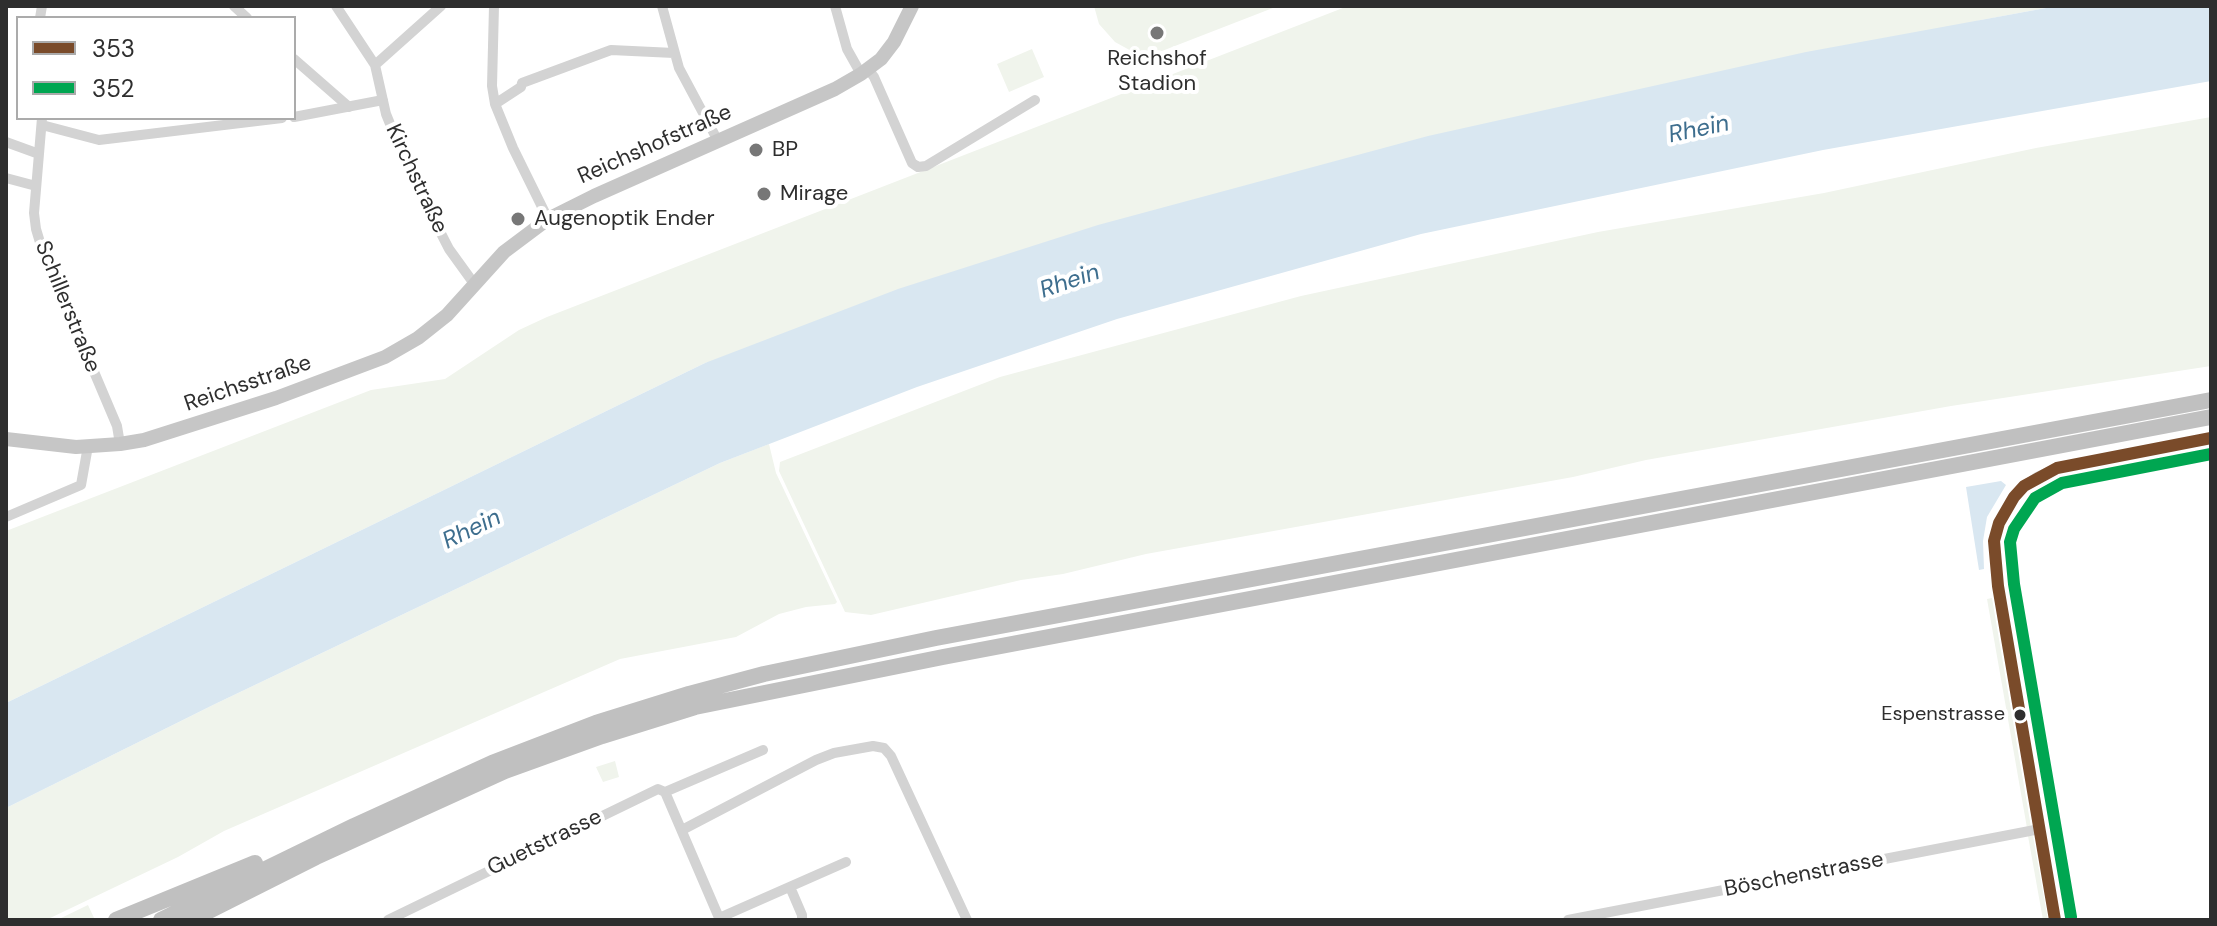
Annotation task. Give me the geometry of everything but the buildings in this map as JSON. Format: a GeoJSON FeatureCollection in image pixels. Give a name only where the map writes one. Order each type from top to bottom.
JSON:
{"type":"FeatureCollection","features":[{"type":"Feature","properties":{"kind":"highway"},"geometry":{"type":"LineString","coordinates":[[161,920],[453,779],[544,742],[689,694],[764,674],[936,638],[2211,400]]}},
{"type":"Feature","properties":{"kind":"highway"},"geometry":{"type":"LineString","coordinates":[[191,920],[316,857],[492,776],[602,736],[695,707],[943,657],[2211,417]]}},
{"type":"Feature","properties":{"kind":"highway"},"geometry":{"type":"LineString","coordinates":[[116,920],[339,825],[354,826]]}},
{"type":"Feature","properties":{"kind":"highway"},"geometry":{"type":"LineString","coordinates":[[207,920],[221,905]]}},
{"type":"Feature","properties":{"kind":"main road","name":"Reichshofstraße"},"geometry":{"type":"LineString","coordinates":[[475,285],[504,252],[548,219],[835,89],[865,72],[894,42],[912,6]]}},
{"type":"Feature","properties":{"kind":"main road","name":"Reichsstraße"},"geometry":{"type":"LineString","coordinates":[[6,439],[88,446],[120,444],[181,430],[374,362],[418,338],[447,315],[475,285]]}},
{"type":"Feature","properties":{"kind":"street","name":"Kirchstraße"},"geometry":{"type":"LineString","coordinates":[[336,6],[375,65],[391,128],[435,224],[475,285]]}},
{"type":"Feature","properties":{"kind":"street"},"geometry":{"type":"LineString","coordinates":[[375,65],[441,6]]}},
{"type":"Feature","properties":{"kind":"street"},"geometry":{"type":"LineString","coordinates":[[494,6],[492,86],[495,104],[548,219]]}},
{"type":"Feature","properties":{"kind":"street"},"geometry":{"type":"LineString","coordinates":[[662,6],[674,53],[718,141]]}},
{"type":"Feature","properties":{"kind":"street"},"geometry":{"type":"LineString","coordinates":[[835,6],[847,49],[865,72],[874,77],[912,163],[918,167],[926,166],[1035,100]]}},
{"type":"Feature","properties":{"kind":"street"},"geometry":{"type":"LineString","coordinates":[[495,104],[521,87],[522,83],[611,50],[674,53]]}},
{"type":"Feature","properties":{"kind":"street"},"geometry":{"type":"LineString","coordinates":[[296,61],[349,107]]}},
{"type":"Feature","properties":{"kind":"street"},"geometry":{"type":"LineString","coordinates":[[296,117],[383,100]]}},
{"type":"Feature","properties":{"kind":"street"},"geometry":{"type":"LineString","coordinates":[[42,122],[87,139],[114,140],[267,120]]}},
{"type":"Feature","properties":{"kind":"street","name":"Schillerstraße"},"geometry":{"type":"LineString","coordinates":[[42,122],[34,213],[42,249],[117,426],[120,444]]}},
{"type":"Feature","properties":{"kind":"street"},"geometry":{"type":"LineString","coordinates":[[6,142],[39,154]]}},
{"type":"Feature","properties":{"kind":"street"},"geometry":{"type":"LineString","coordinates":[[6,178],[36,186]]}},
{"type":"Feature","properties":{"kind":"street"},"geometry":{"type":"LineString","coordinates":[[2055,920],[1998,586],[1994,549],[1999,523],[2024,486],[2057,468],[2211,438]]}},
{"type":"Feature","properties":{"kind":"street"},"geometry":{"type":"LineString","coordinates":[[6,517],[81,485],[88,446]]}},
{"type":"Feature","properties":{"kind":"street"},"geometry":{"type":"LineString","coordinates":[[682,830],[816,760],[834,753],[873,746],[884,748],[891,756],[967,920]]}},
{"type":"Feature","properties":{"kind":"street","name":"Guetstrasse"},"geometry":{"type":"LineString","coordinates":[[388,920],[658,789],[665,792],[763,750]]}},
{"type":"Feature","properties":{"kind":"street"},"geometry":{"type":"LineString","coordinates":[[665,792],[719,919],[846,862]]}},
{"type":"Feature","properties":{"kind":"street","name":"Böschenstrasse"},"geometry":{"type":"LineString","coordinates":[[1568,920],[2040,829]]}},
{"type":"Feature","properties":{"kind":"street"},"geometry":{"type":"LineString","coordinates":[[790,887],[802,920]]}},
{"type":"Feature","properties":{"kind":"shaded area","name":"Reichshof Stadion"},"geometry":{"type":"Polygon","coordinates":[[[1094,6],[1278,6],[1144,58],[1115,42],[1099,24],[1094,6]]]}},
{"type":"Feature","properties":{"kind":"shaded area"},"geometry":{"type":"Polygon","coordinates":[[[1348,6],[2057,6],[1981,20],[705,363],[6,703],[6,531],[371,390],[445,379],[519,330],[547,317],[1348,6]]]}},
{"type":"Feature","properties":{"kind":"shaded area"},"geometry":{"type":"Polygon","coordinates":[[[1032,49],[1044,77],[1009,92],[997,64],[1032,49]]]}},
{"type":"Feature","properties":{"kind":"shaded area"},"geometry":{"type":"Polygon","coordinates":[[[2211,117],[2211,366],[1951,406],[1646,460],[1573,477],[1146,554],[871,615],[845,612],[779,471],[780,462],[1000,377],[1301,296],[1598,232],[1824,193],[2036,148],[2211,117]]]}},
{"type":"Feature","properties":{"kind":"shaded area"},"geometry":{"type":"Polygon","coordinates":[[[769,444],[776,473],[837,602],[835,604],[779,614],[736,637],[620,659],[224,831],[178,857],[46,920],[6,920],[6,808],[215,704],[720,463],[769,444]]]}},
{"type":"Feature","properties":{"kind":"shaded area"},"geometry":{"type":"Polygon","coordinates":[[[1992,598],[2031,827],[2027,828],[1987,599],[1992,598]]]}},
{"type":"Feature","properties":{"kind":"shaded area"},"geometry":{"type":"Polygon","coordinates":[[[615,761],[619,777],[603,782],[596,767],[615,761]]]}},
{"type":"Feature","properties":{"kind":"shaded area"},"geometry":{"type":"Polygon","coordinates":[[[2028,836],[2033,836],[2048,920],[2043,920],[2028,836]]]}},
{"type":"Feature","properties":{"kind":"shaded area"},"geometry":{"type":"Polygon","coordinates":[[[88,905],[95,920],[57,920],[88,905]]]}},
{"type":"Feature","properties":{"kind":"water","name":"Rhein"},"geometry":{"type":"Polygon","coordinates":[[[2057,6],[2211,6],[2211,81],[1823,150],[1421,234],[1117,319],[917,387],[720,463],[215,704],[6,808],[6,703],[705,363],[898,289],[1098,225],[1428,136],[1806,52],[2057,6]]]}},
{"type":"Feature","properties":{"kind":"water"},"geometry":{"type":"Polygon","coordinates":[[[2001,481],[2006,485],[1987,517],[1983,541],[1984,569],[1979,570],[1966,487],[2001,481]]]}},
{"type":"Feature","properties":{"kind":"transit line","name":"353"},"geometry":{"type":"LineString","coordinates":[[2055,920],[1998,586],[1994,541],[1999,523],[2024,486],[2057,468],[2211,438]]}},
{"type":"Feature","properties":{"kind":"transit line","name":"352"},"geometry":{"type":"LineString","coordinates":[[2071,917],[2014,584],[2010,542],[2014,529],[2035,498],[2062,483],[2211,454]]}},
{"type":"Feature","properties":{"kind":"place","name":"Reichshof Stadion"},"geometry":{"type":"Point","coordinates":[1157,33]}},
{"type":"Feature","properties":{"kind":"place","name":"BP"},"geometry":{"type":"Point","coordinates":[756,150]}},
{"type":"Feature","properties":{"kind":"place","name":"Mirage"},"geometry":{"type":"Point","coordinates":[764,194]}},
{"type":"Feature","properties":{"kind":"place","name":"Augenoptik Ender"},"geometry":{"type":"Point","coordinates":[518,219]}},
{"type":"Feature","properties":{"kind":"place","name":"Espenstrasse"},"geometry":{"type":"Point","coordinates":[2020,715]}}]}
